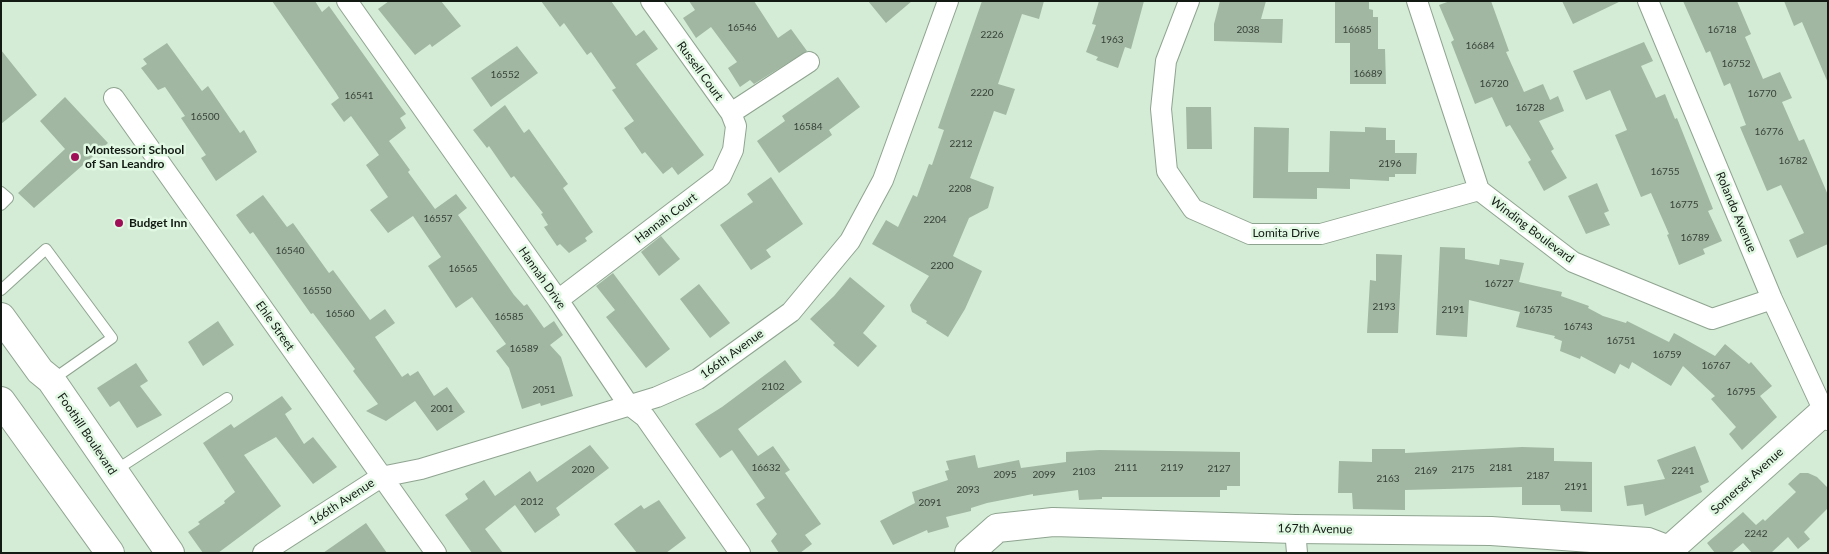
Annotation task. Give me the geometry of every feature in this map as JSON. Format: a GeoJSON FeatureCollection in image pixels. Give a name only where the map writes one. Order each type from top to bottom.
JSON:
{"type":"FeatureCollection","features":[{"type":"Feature","properties":{"kind":"street","name":"Hannah Drive"},"geometry":{"type":"LineString","coordinates":[[347,1],[558,300],[628,404],[645,417],[740,553]]}},
{"type":"Feature","properties":{"kind":"street","name":"Russell Court"},"geometry":{"type":"LineString","coordinates":[[650,1],[731,113],[809,62]]}},
{"type":"Feature","properties":{"kind":"street","name":"166th Avenue"},"geometry":{"type":"LineString","coordinates":[[263,553],[381,477],[421,469],[628,404],[657,397],[698,379],[791,312],[850,241],[883,180],[948,1]]}},
{"type":"Feature","properties":{"kind":"street","name":"Lomita Drive"},"geometry":{"type":"LineString","coordinates":[[1188,1],[1166,62],[1161,109],[1166,171],[1193,209],[1250,234],[1321,234],[1479,190]]}},
{"type":"Feature","properties":{"kind":"street","name":"Winding Boulevard"},"geometry":{"type":"LineString","coordinates":[[1417,1],[1479,190],[1573,262],[1712,319],[1772,299]]}},
{"type":"Feature","properties":{"kind":"street","name":"Rolando Avenue"},"geometry":{"type":"LineString","coordinates":[[1648,1],[1772,299],[1827,413]]}},
{"type":"Feature","properties":{"kind":"street","name":"Ehle Street"},"geometry":{"type":"LineString","coordinates":[[114,98],[436,553]]}},
{"type":"Feature","properties":{"kind":"street","name":"Hannah Court"},"geometry":{"type":"LineString","coordinates":[[558,300],[721,176],[733,150],[736,126],[731,113]]}},
{"type":"Feature","properties":{"kind":"street","name":"Foothill Boulevard"},"geometry":{"type":"LineString","coordinates":[[1,317],[40,371],[51,380],[170,553]]}},
{"type":"Feature","properties":{"kind":"street"},"geometry":{"type":"LineString","coordinates":[[1,401],[110,553]]}},
{"type":"Feature","properties":{"kind":"street","name":"Somerset Avenue"},"geometry":{"type":"LineString","coordinates":[[1668,551],[1827,413]]}},
{"type":"Feature","properties":{"kind":"street","name":"167th Avenue"},"geometry":{"type":"LineString","coordinates":[[969,553],[997,528],[1053,522],[1296,541],[1491,531],[1648,542],[1668,551]]}},
{"type":"Feature","properties":{"kind":"lane"},"geometry":{"type":"LineString","coordinates":[[1,192],[8,198],[1,205]]}},
{"type":"Feature","properties":{"kind":"lane"},"geometry":{"type":"LineString","coordinates":[[1,290],[46,249],[112,338],[51,380]]}},
{"type":"Feature","properties":{"kind":"lane"},"geometry":{"type":"LineString","coordinates":[[113,472],[227,398]]}},
{"type":"Feature","properties":{"kind":"building"},"geometry":{"type":"Polygon","coordinates":[[[272,1],[315,1],[322,12],[329,6],[406,114],[400,118],[406,128],[389,141],[410,170],[408,172],[435,209],[456,194],[467,208],[458,215],[514,295],[524,306],[527,304],[544,328],[554,321],[563,335],[550,345],[561,357],[573,396],[541,406],[540,403],[522,409],[509,368],[496,351],[506,344],[472,297],[456,308],[428,266],[441,257],[413,216],[388,233],[370,210],[388,197],[366,165],[379,155],[351,116],[344,122],[331,104],[339,98],[272,1]]]}},
{"type":"Feature","properties":{"kind":"building"},"geometry":{"type":"Polygon","coordinates":[[[389,1],[441,1],[461,26],[432,47],[430,44],[415,55],[378,9],[389,1]]]}},
{"type":"Feature","properties":{"kind":"building"},"geometry":{"type":"Polygon","coordinates":[[[541,1],[611,1],[636,36],[644,30],[658,49],[636,64],[704,155],[678,175],[672,167],[663,174],[645,152],[642,154],[624,128],[634,121],[612,90],[616,88],[591,52],[587,55],[564,23],[560,27],[541,1]]]}},
{"type":"Feature","properties":{"kind":"building"},"geometry":{"type":"Polygon","coordinates":[[[689,1],[754,1],[778,38],[791,29],[807,51],[754,84],[750,80],[740,87],[728,68],[737,62],[711,27],[696,38],[683,18],[695,10],[689,1]]]}},
{"type":"Feature","properties":{"kind":"building"},"geometry":{"type":"Polygon","coordinates":[[[868,1],[912,1],[886,23],[868,1]]]}},
{"type":"Feature","properties":{"kind":"building"},"geometry":{"type":"Polygon","coordinates":[[[982,1],[1044,1],[1039,19],[1022,14],[998,84],[1015,89],[1006,115],[994,111],[970,178],[994,187],[988,208],[969,218],[953,256],[982,271],[965,309],[948,337],[912,312],[910,305],[929,276],[872,244],[886,220],[898,227],[913,195],[917,197],[929,164],[932,165],[944,130],[938,128],[982,1]]]}},
{"type":"Feature","properties":{"kind":"building"},"geometry":{"type":"Polygon","coordinates":[[[1099,1],[1144,1],[1131,49],[1125,47],[1118,68],[1096,60],[1098,57],[1086,52],[1096,25],[1092,24],[1099,1]]]}},
{"type":"Feature","properties":{"kind":"building"},"geometry":{"type":"Polygon","coordinates":[[[1220,1],[1266,1],[1261,19],[1283,19],[1282,43],[1214,41],[1214,24],[1220,1]]]}},
{"type":"Feature","properties":{"kind":"building"},"geometry":{"type":"Polygon","coordinates":[[[1335,1],[1369,1],[1369,9],[1373,10],[1373,17],[1378,17],[1378,49],[1385,49],[1386,84],[1350,84],[1350,43],[1335,43],[1335,1]]]}},
{"type":"Feature","properties":{"kind":"building"},"geometry":{"type":"Polygon","coordinates":[[[1450,1],[1491,1],[1509,51],[1506,52],[1524,92],[1543,84],[1550,100],[1558,96],[1564,111],[1539,121],[1554,149],[1551,151],[1567,178],[1544,191],[1528,162],[1531,160],[1510,125],[1506,127],[1492,97],[1475,104],[1451,42],[1454,40],[1439,5],[1450,1]]]}},
{"type":"Feature","properties":{"kind":"building"},"geometry":{"type":"Polygon","coordinates":[[[1562,1],[1621,1],[1573,24],[1562,1]]]}},
{"type":"Feature","properties":{"kind":"building"},"geometry":{"type":"Polygon","coordinates":[[[1683,1],[1737,1],[1751,34],[1745,37],[1763,79],[1780,72],[1792,98],[1782,102],[1799,141],[1804,139],[1828,195],[1828,244],[1797,258],[1789,240],[1804,233],[1781,185],[1767,191],[1740,127],[1746,125],[1730,83],[1724,86],[1710,51],[1706,53],[1683,1]]]}},
{"type":"Feature","properties":{"kind":"building"},"geometry":{"type":"Polygon","coordinates":[[[1784,1],[1828,1],[1828,83],[1802,22],[1794,26],[1784,1]]]}},
{"type":"Feature","properties":{"kind":"building"},"geometry":{"type":"Polygon","coordinates":[[[1644,42],[1653,61],[1641,66],[1656,98],[1665,94],[1675,119],[1677,118],[1713,209],[1708,211],[1722,241],[1703,249],[1705,254],[1679,265],[1667,235],[1669,234],[1651,193],[1641,197],[1615,135],[1627,130],[1610,90],[1586,100],[1573,71],[1644,42]]]}},
{"type":"Feature","properties":{"kind":"building"},"geometry":{"type":"Polygon","coordinates":[[[167,43],[202,91],[208,86],[240,133],[244,130],[257,152],[216,181],[201,158],[206,155],[181,118],[185,116],[165,87],[158,90],[141,68],[147,64],[143,59],[167,43]]]}},
{"type":"Feature","properties":{"kind":"building"},"geometry":{"type":"Polygon","coordinates":[[[517,46],[538,73],[491,107],[471,78],[517,46]]]}},
{"type":"Feature","properties":{"kind":"building"},"geometry":{"type":"Polygon","coordinates":[[[1,50],[37,95],[1,124],[1,50]]]}},
{"type":"Feature","properties":{"kind":"building"},"geometry":{"type":"Polygon","coordinates":[[[838,77],[860,107],[829,130],[832,135],[779,173],[757,141],[785,121],[782,116],[838,77]]]}},
{"type":"Feature","properties":{"kind":"building","name":"Montessori School of San Leandro"},"geometry":{"type":"Polygon","coordinates":[[[65,97],[108,143],[34,208],[18,193],[65,149],[40,121],[65,97]]]}},
{"type":"Feature","properties":{"kind":"building"},"geometry":{"type":"Polygon","coordinates":[[[505,105],[524,133],[529,129],[568,184],[563,188],[593,232],[585,238],[587,241],[569,253],[560,244],[557,246],[544,227],[548,225],[541,214],[543,213],[514,176],[511,178],[489,146],[487,148],[473,130],[505,105]]]}},
{"type":"Feature","properties":{"kind":"building"},"geometry":{"type":"Polygon","coordinates":[[[1186,107],[1211,107],[1212,149],[1187,149],[1186,107]]]}},
{"type":"Feature","properties":{"kind":"building"},"geometry":{"type":"Polygon","coordinates":[[[1254,127],[1289,128],[1288,172],[1329,172],[1330,131],[1365,132],[1365,127],[1386,128],[1386,140],[1395,140],[1395,153],[1417,153],[1416,174],[1395,174],[1395,177],[1389,177],[1389,181],[1350,179],[1350,189],[1317,188],[1317,199],[1253,198],[1254,127]]]}},
{"type":"Feature","properties":{"kind":"building"},"geometry":{"type":"Polygon","coordinates":[[[771,177],[803,224],[766,250],[771,257],[751,270],[720,225],[753,202],[747,194],[771,177]]]}},
{"type":"Feature","properties":{"kind":"building"},"geometry":{"type":"Polygon","coordinates":[[[1597,183],[1609,211],[1604,213],[1610,225],[1586,234],[1568,196],[1597,183]]]}},
{"type":"Feature","properties":{"kind":"building"},"geometry":{"type":"Polygon","coordinates":[[[263,195],[287,227],[293,223],[329,273],[333,270],[370,320],[385,309],[395,323],[375,337],[402,377],[408,373],[410,376],[418,371],[434,396],[447,387],[465,412],[437,431],[415,401],[386,421],[366,411],[378,404],[353,371],[355,369],[313,313],[311,314],[253,232],[250,234],[236,215],[263,195]]]}},
{"type":"Feature","properties":{"kind":"building"},"geometry":{"type":"Polygon","coordinates":[[[661,236],[680,259],[659,276],[641,252],[661,236]]]}},
{"type":"Feature","properties":{"kind":"building"},"geometry":{"type":"Polygon","coordinates":[[[1440,247],[1465,248],[1465,259],[1499,265],[1500,259],[1524,263],[1519,282],[1562,292],[1561,296],[1589,306],[1588,308],[1603,316],[1626,323],[1627,321],[1669,342],[1674,333],[1715,356],[1725,344],[1749,364],[1751,362],[1772,386],[1760,396],[1777,417],[1742,450],[1729,434],[1736,427],[1711,399],[1715,396],[1683,366],[1671,386],[1632,362],[1629,369],[1620,364],[1615,374],[1581,356],[1580,359],[1560,351],[1562,341],[1554,338],[1555,336],[1516,327],[1520,312],[1469,300],[1467,337],[1436,335],[1440,247]]]}},
{"type":"Feature","properties":{"kind":"building"},"geometry":{"type":"Polygon","coordinates":[[[1376,254],[1402,255],[1398,333],[1367,333],[1370,280],[1376,281],[1376,254]]]}},
{"type":"Feature","properties":{"kind":"building"},"geometry":{"type":"Polygon","coordinates":[[[613,273],[670,349],[646,368],[606,317],[615,310],[596,286],[613,273]]]}},
{"type":"Feature","properties":{"kind":"building"},"geometry":{"type":"Polygon","coordinates":[[[850,277],[885,306],[863,333],[877,346],[858,367],[833,345],[835,343],[810,319],[834,296],[850,277]]]}},
{"type":"Feature","properties":{"kind":"building"},"geometry":{"type":"Polygon","coordinates":[[[699,284],[730,323],[710,338],[680,299],[699,284]]]}},
{"type":"Feature","properties":{"kind":"building"},"geometry":{"type":"Polygon","coordinates":[[[218,321],[234,345],[203,366],[188,342],[218,321]]]}},
{"type":"Feature","properties":{"kind":"building"},"geometry":{"type":"Polygon","coordinates":[[[785,360],[802,382],[738,429],[758,456],[773,446],[790,470],[785,473],[821,524],[805,535],[812,544],[800,553],[779,553],[771,541],[777,534],[756,504],[765,498],[732,450],[720,458],[695,424],[722,407],[785,360]]]}},
{"type":"Feature","properties":{"kind":"building"},"geometry":{"type":"Polygon","coordinates":[[[136,363],[148,381],[140,386],[162,415],[137,428],[119,401],[110,407],[97,388],[136,363]]]}},
{"type":"Feature","properties":{"kind":"building"},"geometry":{"type":"Polygon","coordinates":[[[282,396],[292,409],[285,414],[304,444],[313,437],[337,467],[313,484],[276,437],[244,455],[281,506],[218,553],[203,553],[188,532],[200,524],[198,522],[225,503],[224,501],[235,492],[203,443],[231,424],[234,428],[282,396]]]}},
{"type":"Feature","properties":{"kind":"building"},"geometry":{"type":"Polygon","coordinates":[[[590,445],[609,468],[556,508],[560,515],[535,533],[515,505],[485,529],[503,553],[472,553],[445,515],[468,499],[465,494],[484,480],[495,496],[530,471],[537,482],[590,445]]]}},
{"type":"Feature","properties":{"kind":"building"},"geometry":{"type":"Polygon","coordinates":[[[1695,446],[1709,482],[1700,486],[1702,492],[1645,516],[1643,504],[1627,506],[1624,486],[1665,479],[1657,460],[1695,446]]]}},
{"type":"Feature","properties":{"kind":"building"},"geometry":{"type":"Polygon","coordinates":[[[1522,447],[1554,448],[1554,461],[1592,462],[1592,512],[1561,511],[1560,505],[1522,505],[1522,487],[1405,490],[1405,510],[1353,509],[1352,493],[1338,493],[1339,461],[1372,462],[1372,449],[1405,449],[1405,453],[1522,447]]]}},
{"type":"Feature","properties":{"kind":"building"},"geometry":{"type":"Polygon","coordinates":[[[1099,450],[1240,452],[1240,486],[1227,486],[1227,490],[1220,490],[1220,497],[1102,497],[1102,499],[1079,500],[1078,490],[1033,496],[1033,494],[987,503],[971,508],[971,511],[946,517],[949,527],[928,533],[927,530],[893,545],[880,521],[915,503],[912,492],[948,480],[945,471],[949,470],[946,461],[975,455],[978,468],[1019,460],[1021,468],[1066,462],[1066,452],[1099,450]]]}},
{"type":"Feature","properties":{"kind":"building"},"geometry":{"type":"Polygon","coordinates":[[[1800,473],[1808,473],[1817,477],[1828,488],[1828,508],[1804,532],[1810,539],[1798,549],[1788,537],[1771,553],[1752,553],[1743,543],[1731,553],[1715,553],[1707,543],[1743,512],[1756,525],[1763,519],[1765,521],[1796,492],[1788,484],[1800,473]]]}},
{"type":"Feature","properties":{"kind":"building"},"geometry":{"type":"Polygon","coordinates":[[[659,500],[686,538],[666,553],[637,553],[614,524],[641,505],[644,509],[659,500]]]}},
{"type":"Feature","properties":{"kind":"building"},"geometry":{"type":"Polygon","coordinates":[[[366,523],[387,553],[323,553],[366,523]]]}},
{"type":"Feature","properties":{"kind":"place","name":"Montessori School of San Leandro"},"geometry":{"type":"Point","coordinates":[75,157]}},
{"type":"Feature","properties":{"kind":"place","name":"Budget Inn"},"geometry":{"type":"Point","coordinates":[119,223]}}]}
